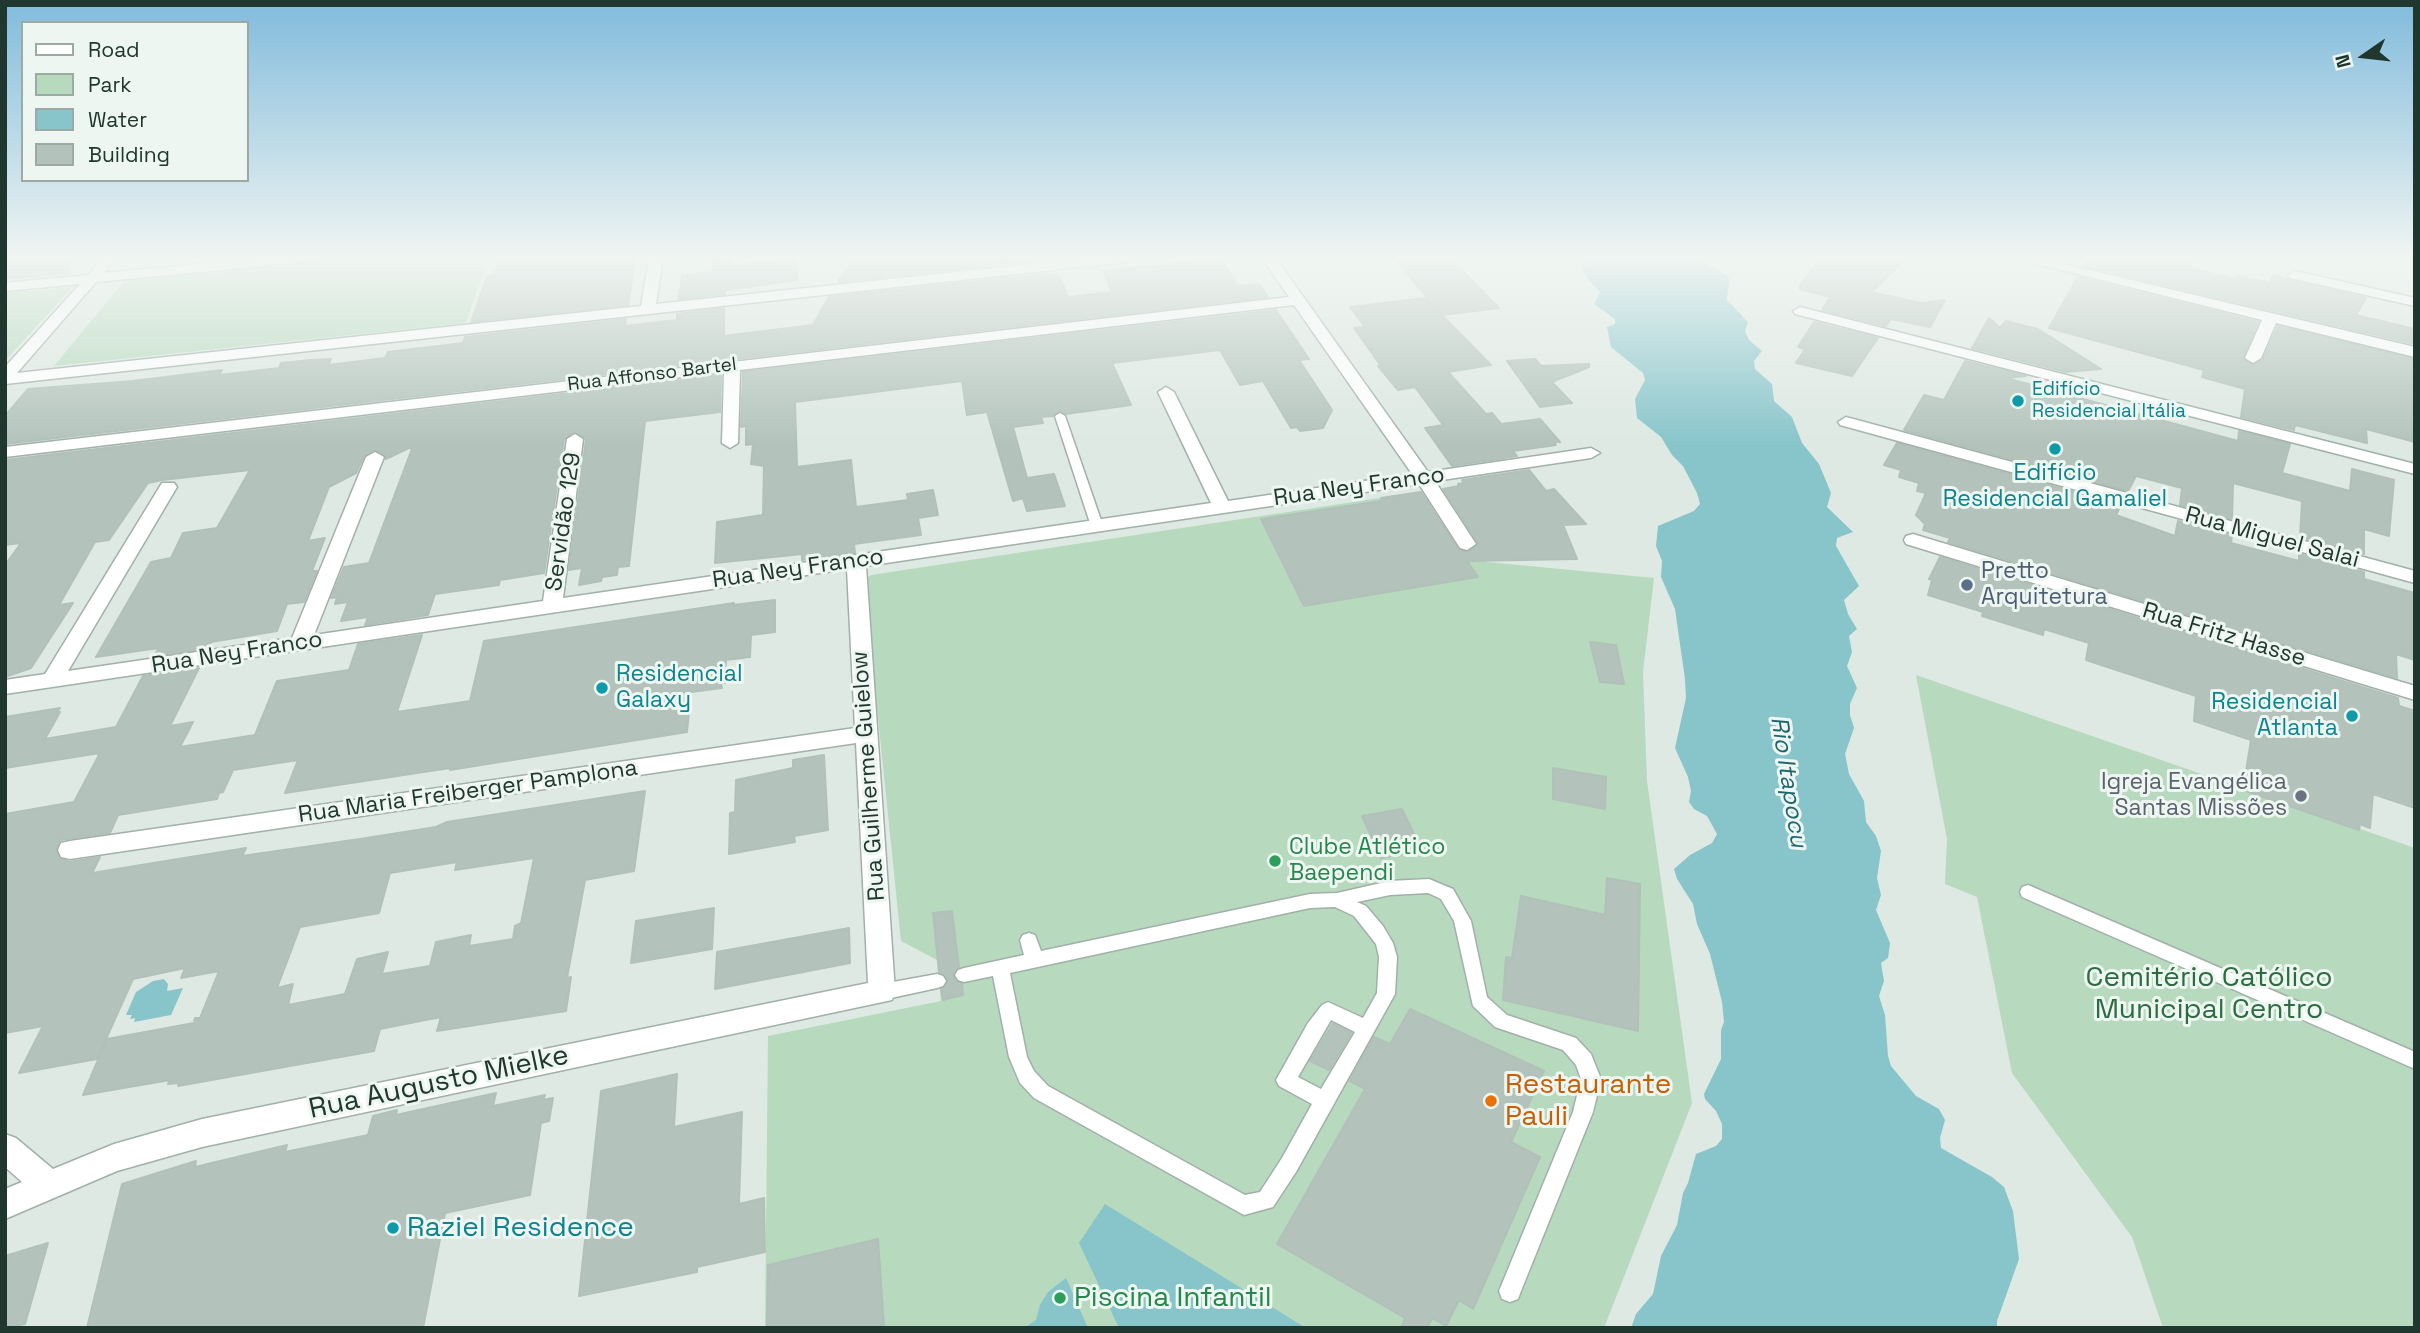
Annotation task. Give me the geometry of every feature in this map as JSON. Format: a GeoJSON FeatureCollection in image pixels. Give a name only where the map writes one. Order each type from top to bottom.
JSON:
{"type":"FeatureCollection","features":[{"type":"Feature","properties":{"kind":"street"},"geometry":{"type":"LineString","coordinates":[[5,378],[56,319]]}},
{"type":"Feature","properties":{"kind":"street"},"geometry":{"type":"LineString","coordinates":[[5,378],[561,319]]}},
{"type":"Feature","properties":{"kind":"street","name":"Rua Affonso Bartel"},"geometry":{"type":"LineString","coordinates":[[5,452],[1133,319]]}},
{"type":"Feature","properties":{"kind":"street"},"geometry":{"type":"LineString","coordinates":[[1312,319],[1424,478],[1467,544]]}},
{"type":"Feature","properties":{"kind":"street"},"geometry":{"type":"LineString","coordinates":[[1832,319],[2415,469]]}},
{"type":"Feature","properties":{"kind":"street"},"geometry":{"type":"LineString","coordinates":[[2253,358],[2269,319]]}},
{"type":"Feature","properties":{"kind":"street"},"geometry":{"type":"LineString","coordinates":[[2279,319],[2415,352]]}},
{"type":"Feature","properties":{"kind":"street"},"geometry":{"type":"LineString","coordinates":[[730,443],[732,366]]}},
{"type":"Feature","properties":{"kind":"street"},"geometry":{"type":"LineString","coordinates":[[1166,392],[1222,508]]}},
{"type":"Feature","properties":{"kind":"street","name":"Rua Miguel Salai"},"geometry":{"type":"LineString","coordinates":[[1846,422],[2415,577]]}},
{"type":"Feature","properties":{"kind":"street","name":"Servidão 129"},"geometry":{"type":"LineString","coordinates":[[552,606],[576,439]]}},
{"type":"Feature","properties":{"kind":"street","name":"Rua Ney Franco"},"geometry":{"type":"LineString","coordinates":[[5,687],[1591,453]]}},
{"type":"Feature","properties":{"kind":"street"},"geometry":{"type":"LineString","coordinates":[[300,643],[375,457]]}},
{"type":"Feature","properties":{"kind":"street"},"geometry":{"type":"LineString","coordinates":[[51,681],[167,487]]}},
{"type":"Feature","properties":{"kind":"street","name":"Rua Fritz Hasse"},"geometry":{"type":"LineString","coordinates":[[1913,540],[2415,693]]}},
{"type":"Feature","properties":{"kind":"street","name":"Rua Guilherme Guielow"},"geometry":{"type":"LineString","coordinates":[[856,561],[883,992]]}},
{"type":"Feature","properties":{"kind":"street","name":"Rua Maria Freiberger Pamplona"},"geometry":{"type":"LineString","coordinates":[[70,850],[866,734]]}},
{"type":"Feature","properties":{"kind":"street","name":"Rua Augusto Mielke"},"geometry":{"type":"LineString","coordinates":[[5,1204],[114,1158],[202,1133],[883,992]]}},
{"type":"Feature","properties":{"kind":"street"},"geometry":{"type":"LineString","coordinates":[[5,1148],[49,1185]]}},
{"type":"Feature","properties":{"kind":"lane"},"geometry":{"type":"LineString","coordinates":[[1060,416],[1097,526]]}},
{"type":"Feature","properties":{"kind":"lane"},"geometry":{"type":"LineString","coordinates":[[964,975],[1310,901],[1337,900],[1390,888],[1429,886],[1447,894],[1462,921],[1479,1001],[1501,1021],[1569,1044],[1584,1060],[1591,1079],[1583,1112],[1510,1291]]}},
{"type":"Feature","properties":{"kind":"lane"},"geometry":{"type":"LineString","coordinates":[[2028,892],[2415,1061]]}},
{"type":"Feature","properties":{"kind":"lane"},"geometry":{"type":"LineString","coordinates":[[1000,968],[1018,1057],[1027,1077],[1041,1092],[1244,1205],[1266,1200],[1289,1165],[1387,994],[1388,957],[1384,943],[1360,911],[1337,900]]}},
{"type":"Feature","properties":{"kind":"lane"},"geometry":{"type":"LineString","coordinates":[[1029,940],[1034,960]]}},
{"type":"Feature","properties":{"kind":"lane"},"geometry":{"type":"LineString","coordinates":[[883,992],[937,981]]}},
{"type":"Feature","properties":{"kind":"lane"},"geometry":{"type":"LineString","coordinates":[[1324,1101],[1286,1080],[1315,1029],[1328,1010],[1367,1028]]}},
{"type":"Feature","properties":{"kind":"green space"},"geometry":{"type":"Polygon","coordinates":[[[5,319],[43,319],[5,361],[5,319]]]}},
{"type":"Feature","properties":{"kind":"green space"},"geometry":{"type":"Polygon","coordinates":[[[93,319],[467,319],[466,323],[54,366],[93,319]]]}},
{"type":"Feature","properties":{"kind":"green space","name":"Clube Atlético Baependi"},"geometry":{"type":"Polygon","coordinates":[[[1420,492],[1459,548],[1487,562],[1654,578],[1643,672],[1647,781],[1692,1103],[1604,1328],[765,1328],[768,1036],[941,1001],[937,960],[901,941],[864,581],[871,575],[1420,492]]]}},
{"type":"Feature","properties":{"kind":"green space","name":"Cemitério Católico Municipal Centro"},"geometry":{"type":"Polygon","coordinates":[[[1916,675],[2415,848],[2415,1328],[2163,1328],[2132,1237],[2012,1073],[1977,897],[1945,884],[1947,839],[1916,675]]]}},
{"type":"Feature","properties":{"kind":"water","name":"Rio Itapocu"},"geometry":{"type":"Polygon","coordinates":[[[1615,319],[1745,319],[1748,322],[1745,331],[1749,340],[1762,351],[1754,361],[1755,369],[1772,384],[1774,401],[1792,417],[1802,443],[1819,464],[1831,493],[1827,507],[1853,532],[1837,538],[1836,546],[1859,586],[1844,600],[1857,629],[1849,636],[1852,652],[1847,666],[1857,688],[1850,704],[1854,728],[1845,754],[1849,774],[1864,801],[1866,822],[1876,836],[1881,851],[1877,878],[1881,895],[1876,910],[1890,943],[1888,958],[1881,963],[1884,981],[1879,996],[1885,1015],[1888,1056],[1891,1066],[1916,1096],[1939,1109],[1945,1120],[1940,1138],[1941,1148],[1992,1177],[2004,1187],[2013,1211],[2019,1259],[1997,1321],[1997,1328],[1631,1328],[1636,1314],[1653,1294],[1661,1256],[1677,1225],[1683,1193],[1696,1154],[1716,1146],[1722,1139],[1722,1124],[1704,1094],[1721,1059],[1721,1030],[1724,1022],[1710,954],[1697,924],[1693,904],[1677,879],[1674,869],[1690,855],[1712,843],[1717,834],[1707,816],[1694,809],[1689,802],[1691,791],[1688,777],[1675,748],[1686,698],[1685,679],[1675,609],[1661,577],[1662,561],[1656,546],[1658,526],[1694,511],[1700,504],[1683,466],[1672,455],[1661,437],[1637,418],[1635,399],[1645,380],[1643,373],[1611,347],[1607,327],[1615,324],[1615,319]]]}},
{"type":"Feature","properties":{"kind":"water"},"geometry":{"type":"Polygon","coordinates":[[[164,979],[168,984],[167,991],[183,988],[171,1015],[134,1022],[135,1018],[130,1019],[132,1015],[126,1015],[136,992],[153,981],[164,979]]]}},
{"type":"Feature","properties":{"kind":"water"},"geometry":{"type":"Polygon","coordinates":[[[1105,1204],[1306,1328],[1119,1328],[1079,1243],[1105,1204]]]}},
{"type":"Feature","properties":{"kind":"water","name":"Piscina Infantil"},"geometry":{"type":"Polygon","coordinates":[[[1066,1278],[1088,1328],[1024,1328],[1036,1320],[1040,1305],[1048,1292],[1066,1278]]]}},
{"type":"Feature","properties":{"kind":"building"},"geometry":{"type":"Polygon","coordinates":[[[472,319],[497,319],[471,322],[472,319]]]}},
{"type":"Feature","properties":{"kind":"building"},"geometry":{"type":"Polygon","coordinates":[[[624,319],[625,326],[677,319],[724,319],[724,336],[813,325],[816,319],[1077,319],[5,444],[5,416],[28,389],[133,381],[222,370],[219,375],[279,368],[281,363],[331,359],[328,365],[385,358],[388,352],[463,343],[465,337],[624,319]]]}},
{"type":"Feature","properties":{"kind":"building"},"geometry":{"type":"Polygon","coordinates":[[[1197,319],[1282,319],[1309,359],[1299,360],[1332,410],[1323,428],[1300,431],[1297,427],[1291,428],[1263,381],[1240,385],[1220,350],[1112,363],[1131,405],[1066,414],[1059,411],[1053,416],[1041,417],[1043,423],[1013,427],[1027,478],[1054,474],[1065,506],[1027,511],[1023,498],[1013,501],[987,412],[967,415],[962,381],[795,402],[797,467],[851,460],[856,507],[908,500],[907,494],[933,490],[938,515],[918,518],[921,535],[854,544],[855,553],[802,560],[802,554],[715,563],[717,522],[763,515],[764,466],[751,464],[753,444],[746,445],[746,426],[741,427],[743,372],[1197,319]]]}},
{"type":"Feature","properties":{"kind":"building"},"geometry":{"type":"Polygon","coordinates":[[[1359,319],[1446,319],[1491,365],[1448,372],[1486,414],[1492,413],[1501,424],[1540,419],[1560,442],[1554,442],[1556,445],[1513,451],[1517,456],[1452,466],[1425,428],[1443,425],[1415,387],[1398,390],[1378,366],[1381,366],[1354,328],[1365,327],[1359,319]]]}},
{"type":"Feature","properties":{"kind":"building"},"geometry":{"type":"Polygon","coordinates":[[[1859,319],[1891,319],[1886,326],[1859,319]]]}},
{"type":"Feature","properties":{"kind":"building"},"geometry":{"type":"Polygon","coordinates":[[[1892,319],[1934,319],[1930,327],[1892,319]]]}},
{"type":"Feature","properties":{"kind":"building"},"geometry":{"type":"Polygon","coordinates":[[[1988,319],[2000,328],[2006,321],[2038,329],[2101,369],[2066,372],[1972,348],[1988,319]]]}},
{"type":"Feature","properties":{"kind":"building"},"geometry":{"type":"Polygon","coordinates":[[[2054,319],[2247,319],[2258,322],[2243,357],[2252,365],[2263,359],[2278,326],[2415,359],[2415,442],[2366,429],[2367,443],[2295,425],[2294,430],[2241,417],[2245,389],[2202,377],[2204,370],[2049,328],[2054,319]]]}},
{"type":"Feature","properties":{"kind":"building"},"geometry":{"type":"Polygon","coordinates":[[[2310,319],[2374,319],[2415,329],[2415,344],[2310,319]]]}},
{"type":"Feature","properties":{"kind":"building"},"geometry":{"type":"Polygon","coordinates":[[[1814,322],[1878,338],[1852,376],[1796,363],[1805,349],[1798,347],[1814,322]]]}},
{"type":"Feature","properties":{"kind":"building"},"geometry":{"type":"Polygon","coordinates":[[[1535,359],[1541,366],[1589,364],[1589,367],[1552,382],[1572,403],[1540,407],[1507,361],[1535,359]]]}},
{"type":"Feature","properties":{"kind":"building"},"geometry":{"type":"Polygon","coordinates":[[[1965,361],[2026,376],[2006,378],[2238,441],[2239,431],[2290,444],[2282,473],[2350,491],[2352,469],[2394,480],[2389,536],[2364,529],[2364,554],[2300,537],[2302,501],[2233,483],[2232,519],[2180,505],[2182,488],[2136,476],[2128,491],[1904,430],[1924,395],[1944,400],[1965,361]]]}},
{"type":"Feature","properties":{"kind":"building"},"geometry":{"type":"Polygon","coordinates":[[[721,375],[720,412],[645,421],[629,566],[618,567],[617,575],[579,585],[582,568],[569,570],[586,439],[574,432],[564,439],[544,573],[500,580],[499,585],[435,594],[428,615],[365,625],[368,617],[341,621],[348,602],[335,604],[337,597],[331,598],[344,567],[369,563],[413,446],[386,459],[385,455],[374,450],[364,456],[356,473],[329,487],[308,541],[325,538],[312,571],[317,571],[304,602],[287,604],[277,631],[211,642],[209,648],[154,656],[159,648],[96,657],[151,562],[171,558],[183,533],[217,528],[250,470],[162,480],[148,483],[109,540],[95,542],[59,605],[73,603],[31,668],[5,677],[5,565],[21,543],[5,545],[5,460],[721,375]]]}},
{"type":"Feature","properties":{"kind":"building"},"geometry":{"type":"Polygon","coordinates":[[[1897,443],[2121,505],[2116,515],[2175,536],[2178,521],[2232,535],[2231,543],[2299,561],[2299,554],[2364,572],[2364,579],[2415,593],[2415,660],[2396,654],[2397,678],[1948,542],[1950,538],[1923,530],[1925,524],[1916,515],[1926,493],[1917,491],[1919,483],[1899,477],[1901,470],[1884,465],[1897,443]]]}},
{"type":"Feature","properties":{"kind":"building"},"geometry":{"type":"Polygon","coordinates":[[[1529,470],[1546,491],[1554,489],[1586,524],[1563,525],[1577,559],[1467,561],[1478,577],[1304,606],[1261,519],[1382,501],[1381,498],[1421,492],[1458,549],[1468,552],[1478,543],[1443,489],[1459,486],[1458,484],[1464,483],[1462,480],[1529,470]]]}},
{"type":"Feature","properties":{"kind":"building"},"geometry":{"type":"Polygon","coordinates":[[[1940,557],[2398,698],[2399,706],[2415,711],[2415,808],[2373,794],[2370,828],[2360,824],[2359,830],[2243,790],[2251,740],[2194,721],[2196,696],[2086,660],[2089,643],[2044,629],[2043,635],[1928,595],[1932,580],[1929,579],[1940,557]]]}},
{"type":"Feature","properties":{"kind":"building"},"geometry":{"type":"Polygon","coordinates":[[[775,600],[775,632],[751,635],[750,657],[726,660],[725,683],[721,683],[722,688],[691,692],[687,732],[285,793],[298,760],[233,770],[217,799],[118,815],[110,833],[60,840],[56,849],[59,858],[69,862],[100,857],[92,873],[246,848],[242,856],[360,839],[436,827],[447,822],[645,791],[634,871],[585,880],[567,978],[571,977],[566,1011],[437,1031],[441,1017],[380,1029],[374,1051],[178,1086],[179,1083],[168,1084],[170,1080],[83,1095],[107,1039],[194,1023],[195,1018],[200,1018],[219,971],[181,978],[185,968],[133,979],[97,1059],[19,1073],[43,1026],[5,1033],[5,814],[74,802],[100,753],[5,768],[5,717],[60,708],[45,739],[116,727],[143,676],[199,668],[170,726],[193,722],[180,747],[255,735],[277,681],[349,670],[358,644],[422,635],[397,712],[470,701],[484,641],[734,603],[733,605],[775,600]],[[534,858],[455,870],[457,862],[390,873],[379,913],[300,927],[277,988],[293,984],[288,1005],[345,994],[357,959],[388,952],[382,974],[430,966],[436,942],[471,935],[469,946],[513,939],[515,926],[521,923],[534,858]]]}},
{"type":"Feature","properties":{"kind":"building"},"geometry":{"type":"Polygon","coordinates":[[[1590,642],[1616,645],[1624,684],[1600,682],[1590,642]]]}},
{"type":"Feature","properties":{"kind":"building"},"geometry":{"type":"Polygon","coordinates":[[[824,755],[828,830],[794,836],[795,842],[729,854],[730,813],[735,812],[736,780],[793,768],[793,760],[824,755]]]}},
{"type":"Feature","properties":{"kind":"building"},"geometry":{"type":"Polygon","coordinates":[[[1553,768],[1606,777],[1605,809],[1553,799],[1553,768]]]}},
{"type":"Feature","properties":{"kind":"building"},"geometry":{"type":"Polygon","coordinates":[[[1402,809],[1422,850],[1381,858],[1362,816],[1402,809]]]}},
{"type":"Feature","properties":{"kind":"building"},"geometry":{"type":"Polygon","coordinates":[[[1607,878],[1640,884],[1638,1031],[1503,1000],[1506,957],[1512,958],[1521,896],[1605,915],[1607,878]]]}},
{"type":"Feature","properties":{"kind":"building"},"geometry":{"type":"Polygon","coordinates":[[[714,908],[712,949],[631,963],[636,921],[714,908]]]}},
{"type":"Feature","properties":{"kind":"building"},"geometry":{"type":"Polygon","coordinates":[[[952,911],[959,967],[953,976],[962,984],[963,995],[943,1000],[941,989],[948,980],[939,972],[933,913],[952,911]]]}},
{"type":"Feature","properties":{"kind":"building"},"geometry":{"type":"Polygon","coordinates":[[[849,928],[850,963],[715,989],[717,952],[849,928]]]}},
{"type":"Feature","properties":{"kind":"building"},"geometry":{"type":"Polygon","coordinates":[[[1410,1009],[1544,1071],[1511,1142],[1540,1157],[1473,1309],[1459,1300],[1446,1326],[1432,1318],[1427,1328],[1401,1328],[1405,1318],[1277,1244],[1365,1089],[1350,1081],[1374,1037],[1390,1044],[1410,1009]]]}},
{"type":"Feature","properties":{"kind":"building"},"geometry":{"type":"Polygon","coordinates":[[[1333,1024],[1351,1033],[1329,1070],[1310,1061],[1333,1024]]]}},
{"type":"Feature","properties":{"kind":"building"},"geometry":{"type":"Polygon","coordinates":[[[677,1074],[674,1127],[742,1112],[739,1204],[764,1198],[765,1252],[697,1267],[697,1272],[579,1296],[601,1091],[677,1074]]]}},
{"type":"Feature","properties":{"kind":"building"},"geometry":{"type":"Polygon","coordinates":[[[496,1093],[493,1106],[545,1095],[543,1100],[553,1098],[549,1121],[541,1123],[530,1195],[445,1213],[423,1328],[87,1328],[122,1184],[196,1161],[195,1167],[287,1145],[285,1152],[368,1135],[373,1116],[397,1110],[396,1115],[496,1093]]]}},
{"type":"Feature","properties":{"kind":"building"},"geometry":{"type":"Polygon","coordinates":[[[878,1239],[884,1328],[767,1328],[768,1265],[878,1239]]]}},
{"type":"Feature","properties":{"kind":"building"},"geometry":{"type":"Polygon","coordinates":[[[48,1243],[25,1324],[5,1328],[5,1256],[48,1243]]]}},
{"type":"Feature","properties":{"kind":"place","name":"Edifício Residencial Itália"},"geometry":{"type":"Point","coordinates":[2018,401]}},
{"type":"Feature","properties":{"kind":"place","name":"Edifício Residencial Gamaliel"},"geometry":{"type":"Point","coordinates":[2055,449]}},
{"type":"Feature","properties":{"kind":"place","name":"Pretto Arquitetura"},"geometry":{"type":"Point","coordinates":[1967,585]}},
{"type":"Feature","properties":{"kind":"place","name":"Residencial Galaxy"},"geometry":{"type":"Point","coordinates":[602,688]}},
{"type":"Feature","properties":{"kind":"place","name":"Residencial Atlanta"},"geometry":{"type":"Point","coordinates":[2352,716]}},
{"type":"Feature","properties":{"kind":"place","name":"Igreja Evangélica Santas Missões"},"geometry":{"type":"Point","coordinates":[2301,796]}},
{"type":"Feature","properties":{"kind":"place","name":"Clube Atlético Baependi"},"geometry":{"type":"Point","coordinates":[1275,861]}},
{"type":"Feature","properties":{"kind":"place","name":"Restaurante Pauli"},"geometry":{"type":"Point","coordinates":[1491,1101]}},
{"type":"Feature","properties":{"kind":"place","name":"Raziel Residence"},"geometry":{"type":"Point","coordinates":[393,1228]}},
{"type":"Feature","properties":{"kind":"place","name":"Piscina Infantil"},"geometry":{"type":"Point","coordinates":[1060,1298]}}]}
